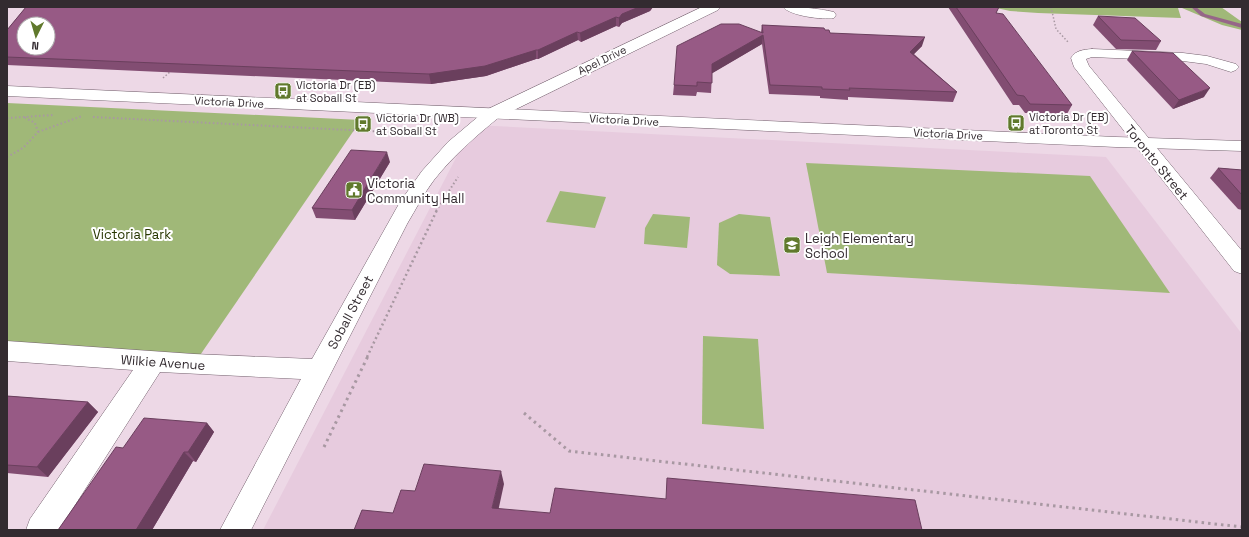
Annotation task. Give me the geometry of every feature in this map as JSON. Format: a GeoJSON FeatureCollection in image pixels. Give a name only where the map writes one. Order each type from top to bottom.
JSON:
{"type":"FeatureCollection","features":[{"type":"Feature","properties":{"kind":"street","name":"Apel Drive"},"geometry":{"type":"LineString","coordinates":[[492,114],[713,7]]}},
{"type":"Feature","properties":{"kind":"street"},"geometry":{"type":"LineString","coordinates":[[790,7],[803,12],[829,16]]}},
{"type":"Feature","properties":{"kind":"street"},"geometry":{"type":"LineString","coordinates":[[1080,55],[1087,53],[1106,53],[1183,57],[1207,60],[1231,67]]}},
{"type":"Feature","properties":{"kind":"street","name":"Toronto Street"},"geometry":{"type":"LineString","coordinates":[[1080,55],[1079,61],[1082,67],[1142,143],[1240,261]]}},
{"type":"Feature","properties":{"kind":"street","name":"Victoria Drive"},"geometry":{"type":"LineString","coordinates":[[7,91],[1142,143],[1242,146]]}},
{"type":"Feature","properties":{"kind":"street","name":"Soball Street"},"geometry":{"type":"LineString","coordinates":[[235,530],[394,229],[423,182],[449,151],[492,114]]}},
{"type":"Feature","properties":{"kind":"street","name":"Wilkie Avenue"},"geometry":{"type":"LineString","coordinates":[[7,351],[153,362],[320,370]]}},
{"type":"Feature","properties":{"kind":"street"},"geometry":{"type":"LineString","coordinates":[[41,530],[153,362]]}},
{"type":"Feature","properties":{"kind":"path"},"geometry":{"type":"LineString","coordinates":[[1051,7],[1056,29],[1080,55]]}},
{"type":"Feature","properties":{"kind":"path"},"geometry":{"type":"LineString","coordinates":[[160,81],[171,71]]}},
{"type":"Feature","properties":{"kind":"path"},"geometry":{"type":"LineString","coordinates":[[7,118],[59,114]]}},
{"type":"Feature","properties":{"kind":"path"},"geometry":{"type":"LineString","coordinates":[[7,157],[23,148],[38,132],[82,116],[74,116]]}},
{"type":"Feature","properties":{"kind":"path"},"geometry":{"type":"LineString","coordinates":[[90,116],[401,133],[436,132]]}},
{"type":"Feature","properties":{"kind":"path"},"geometry":{"type":"LineString","coordinates":[[24,117],[35,123],[38,132]]}},
{"type":"Feature","properties":{"kind":"path"},"geometry":{"type":"LineString","coordinates":[[324,447],[436,212],[460,174]]}},
{"type":"Feature","properties":{"kind":"path"},"geometry":{"type":"LineString","coordinates":[[524,412],[569,451],[1242,527]]}},
{"type":"Feature","properties":{"kind":"shaded area","name":"Leigh Elementary School"},"geometry":{"type":"Polygon","coordinates":[[[473,125],[1106,157],[1242,334],[1242,530],[263,530],[473,125]]]}},
{"type":"Feature","properties":{"kind":"green space"},"geometry":{"type":"Polygon","coordinates":[[[992,7],[1221,7],[1242,22],[1242,30],[1222,25],[1182,8],[1178,8],[1181,18],[1038,13],[1010,11],[992,7]]]}},
{"type":"Feature","properties":{"kind":"green space","name":"Victoria Park"},"geometry":{"type":"Polygon","coordinates":[[[7,103],[361,120],[194,364],[7,351],[7,103]]]}},
{"type":"Feature","properties":{"kind":"green space"},"geometry":{"type":"Polygon","coordinates":[[[806,163],[1090,176],[1170,293],[827,273],[806,163]]]}},
{"type":"Feature","properties":{"kind":"green space"},"geometry":{"type":"Polygon","coordinates":[[[560,191],[606,197],[595,228],[546,222],[560,191]]]}},
{"type":"Feature","properties":{"kind":"green space"},"geometry":{"type":"Polygon","coordinates":[[[653,214],[690,217],[687,248],[644,244],[645,228],[653,214]]]}},
{"type":"Feature","properties":{"kind":"green space"},"geometry":{"type":"Polygon","coordinates":[[[739,214],[770,217],[780,276],[730,274],[717,265],[719,223],[739,214]]]}},
{"type":"Feature","properties":{"kind":"green space"},"geometry":{"type":"Polygon","coordinates":[[[703,336],[758,339],[764,429],[702,424],[703,336]]]}},
{"type":"Feature","properties":{"kind":"building"},"geometry":{"type":"Polygon","coordinates":[[[26,7],[639,7],[622,14],[619,18],[616,17],[580,33],[577,32],[538,50],[485,66],[429,74],[7,57],[7,30],[16,19],[16,56],[56,56],[56,16],[19,16],[26,7]]]}},
{"type":"Feature","properties":{"kind":"building"},"geometry":{"type":"Polygon","coordinates":[[[956,7],[999,7],[996,13],[1003,14],[1072,105],[1030,104],[1024,96],[1017,95],[956,7]]]}},
{"type":"Feature","properties":{"kind":"building"},"geometry":{"type":"Polygon","coordinates":[[[1098,16],[1135,18],[1161,41],[1121,40],[1098,16]]]}},
{"type":"Feature","properties":{"kind":"building"},"geometry":{"type":"Polygon","coordinates":[[[721,24],[739,24],[763,33],[762,25],[824,28],[825,30],[829,30],[830,33],[925,37],[910,52],[957,92],[849,88],[850,90],[822,89],[822,87],[770,85],[763,35],[712,64],[712,83],[697,82],[697,86],[674,85],[677,46],[721,24]]]}},
{"type":"Feature","properties":{"kind":"building"},"geometry":{"type":"Polygon","coordinates":[[[1132,51],[1173,53],[1210,88],[1179,100],[1132,51]]]}},
{"type":"Feature","properties":{"kind":"building","name":"Victoria Community Hall"},"geometry":{"type":"Polygon","coordinates":[[[351,150],[387,152],[352,210],[312,208],[351,150]]]}},
{"type":"Feature","properties":{"kind":"building"},"geometry":{"type":"Polygon","coordinates":[[[1218,168],[1242,170],[1242,195],[1218,168]]]}},
{"type":"Feature","properties":{"kind":"building"},"geometry":{"type":"Polygon","coordinates":[[[7,396],[88,402],[37,467],[7,465],[7,396]]]}},
{"type":"Feature","properties":{"kind":"building"},"geometry":{"type":"Polygon","coordinates":[[[144,418],[207,423],[188,452],[184,452],[136,530],[58,530],[116,447],[123,448],[144,418]]]}},
{"type":"Feature","properties":{"kind":"building"},"geometry":{"type":"Polygon","coordinates":[[[424,464],[501,471],[492,508],[550,513],[555,488],[666,499],[667,478],[915,500],[922,530],[354,530],[362,510],[393,513],[401,490],[415,491],[424,464]]]}},
{"type":"Feature","properties":{"kind":"waterway"},"geometry":{"type":"LineString","coordinates":[[1095,7],[1100,7]]}},
{"type":"Feature","properties":{"kind":"waterway"},"geometry":{"type":"LineString","coordinates":[[1193,7],[1203,15],[1242,26]]}},
{"type":"Feature","properties":{"kind":"place","name":"Victoria Dr (EB) at Soball St"},"geometry":{"type":"Point","coordinates":[283,91]}},
{"type":"Feature","properties":{"kind":"place","name":"Victoria Dr (EB) at Toronto St"},"geometry":{"type":"Point","coordinates":[1016,123]}},
{"type":"Feature","properties":{"kind":"place","name":"Victoria Dr (WB) at Soball St"},"geometry":{"type":"Point","coordinates":[363,124]}},
{"type":"Feature","properties":{"kind":"place","name":"Victoria Community Hall"},"geometry":{"type":"Point","coordinates":[354,190]}},
{"type":"Feature","properties":{"kind":"place","name":"Leigh Elementary School"},"geometry":{"type":"Point","coordinates":[792,245]}}]}
